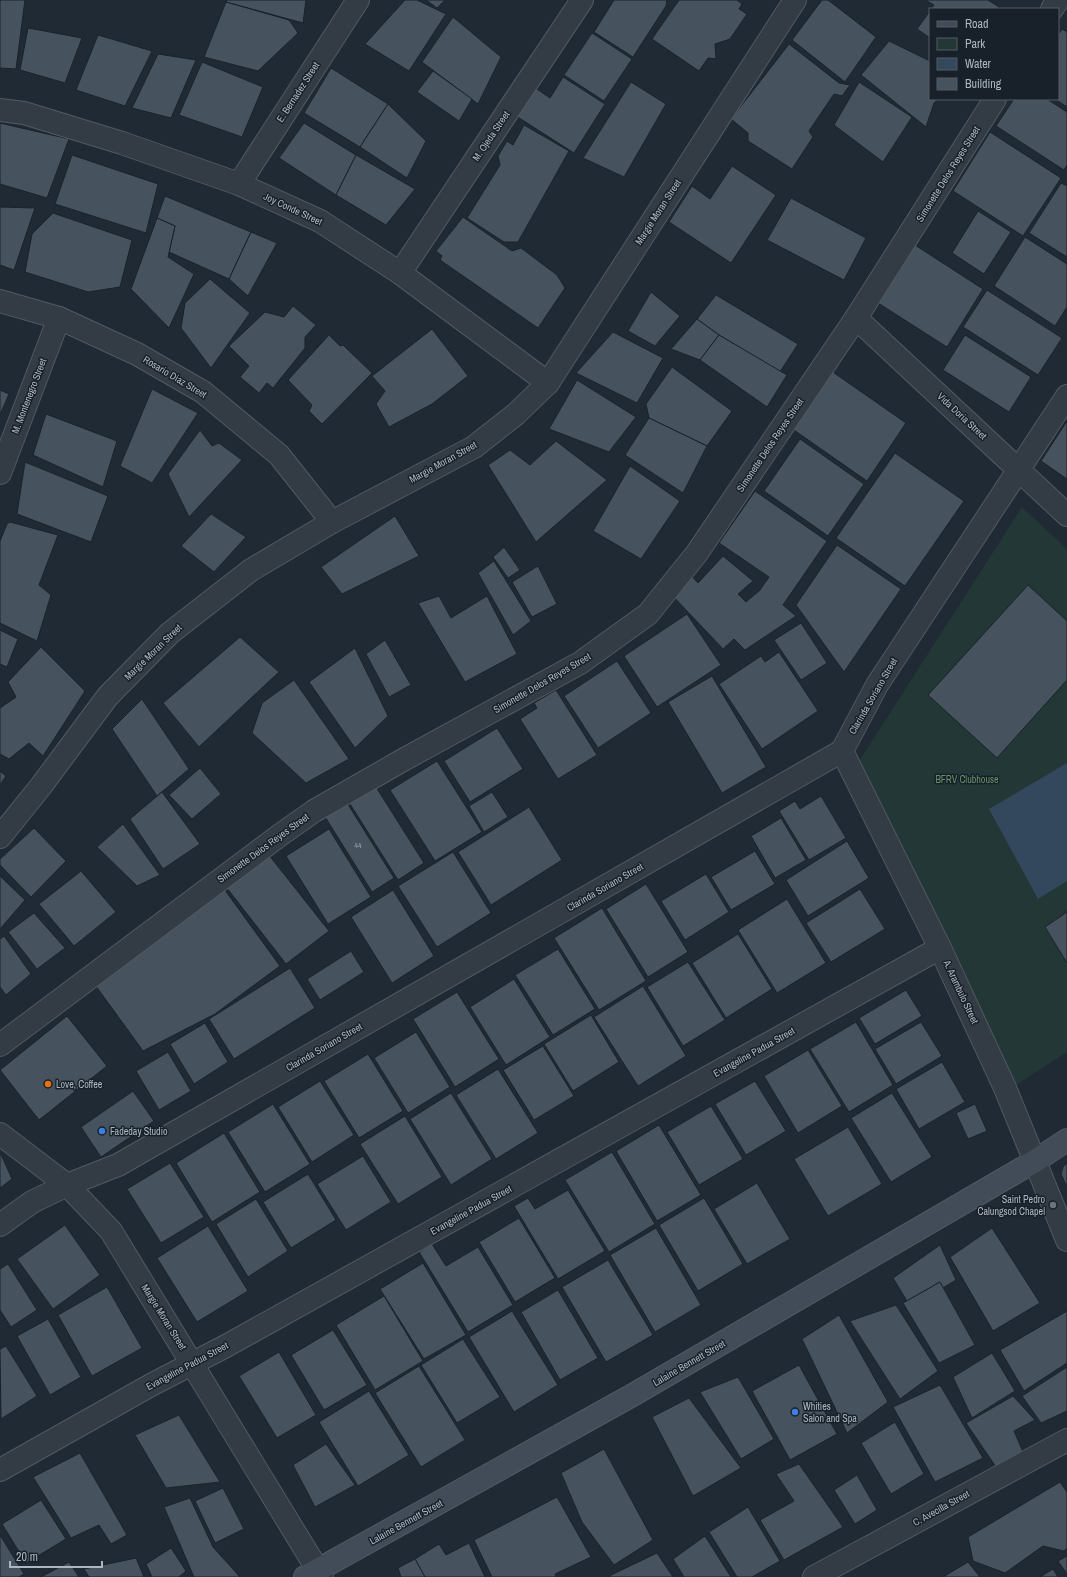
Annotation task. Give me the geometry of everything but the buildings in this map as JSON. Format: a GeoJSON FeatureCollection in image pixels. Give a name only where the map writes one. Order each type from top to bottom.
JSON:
{"type":"FeatureCollection","features":[{"type":"Feature","properties":{"kind":"street","name":"E. Bernadez Street"},"geometry":{"type":"LineString","coordinates":[[239,184],[358,0]]}},
{"type":"Feature","properties":{"kind":"street","name":"M. Ojeda Street"},"geometry":{"type":"LineString","coordinates":[[400,273],[582,0]]}},
{"type":"Feature","properties":{"kind":"street","name":"Margie Moran Street"},"geometry":{"type":"LineString","coordinates":[[0,837],[41,786],[108,696],[170,633],[251,570],[332,522],[474,447],[516,414],[548,383],[796,0]]}},
{"type":"Feature","properties":{"kind":"street","name":"Simonette Delos Reyes Street"},"geometry":{"type":"LineString","coordinates":[[0,1045],[274,839],[314,811],[403,760],[580,663],[648,614],[697,553],[856,318],[994,100]]}},
{"type":"Feature","properties":{"kind":"street","name":"Joy Conde Street"},"geometry":{"type":"LineString","coordinates":[[0,110],[24,113],[122,143],[239,184],[320,221],[400,273],[548,383]]}},
{"type":"Feature","properties":{"kind":"street","name":"Rosario Diaz Street"},"geometry":{"type":"LineString","coordinates":[[0,301],[59,318],[137,354],[203,392],[279,455],[332,522]]}},
{"type":"Feature","properties":{"kind":"street","name":"M. Montenegro Street"},"geometry":{"type":"LineString","coordinates":[[0,473],[59,318]]}},
{"type":"Feature","properties":{"kind":"street","name":"Vida Doria Street"},"geometry":{"type":"LineString","coordinates":[[856,318],[1067,515]]}},
{"type":"Feature","properties":{"kind":"street","name":"Clarinda Soriano Street"},"geometry":{"type":"LineString","coordinates":[[0,1225],[32,1202],[67,1185],[118,1165],[842,751],[877,685],[1067,396]]}},
{"type":"Feature","properties":{"kind":"street","name":"A. Arambulo Street"},"geometry":{"type":"LineString","coordinates":[[842,751],[940,948],[1005,1088],[1067,1240]]}},
{"type":"Feature","properties":{"kind":"street","name":"Evangeline Padua Street"},"geometry":{"type":"LineString","coordinates":[[0,1470],[940,948]]}},
{"type":"Feature","properties":{"kind":"street","name":"Margie Moran Street"},"geometry":{"type":"LineString","coordinates":[[0,1134],[67,1185],[111,1230],[193,1364],[315,1575]]}},
{"type":"Feature","properties":{"kind":"street","name":"Lalaine Bennett Street"},"geometry":{"type":"LineString","coordinates":[[315,1575],[631,1396],[1035,1161],[1067,1140]]}},
{"type":"Feature","properties":{"kind":"street","name":"C. Avecilla Street"},"geometry":{"type":"LineString","coordinates":[[814,1577],[1067,1440]]}},
{"type":"Feature","properties":{"kind":"green space","name":"BFRV Clubhouse"},"geometry":{"type":"Polygon","coordinates":[[[1022,507],[1067,549],[1067,1052],[1007,1091],[852,772],[1022,507]]]}},
{"type":"Feature","properties":{"kind":"water"},"geometry":{"type":"Polygon","coordinates":[[[1067,763],[1067,881],[1038,899],[989,809],[1067,763]]]}},
{"type":"Feature","properties":{"kind":"place","name":"Love, Coffee"},"geometry":{"type":"Point","coordinates":[48,1084]}},
{"type":"Feature","properties":{"kind":"place","name":"Fadeday Studio"},"geometry":{"type":"Point","coordinates":[102,1131]}},
{"type":"Feature","properties":{"kind":"place","name":"Saint Pedro Calungsod Chapel"},"geometry":{"type":"Point","coordinates":[1053,1205]}},
{"type":"Feature","properties":{"kind":"place","name":"Whities Salon and Spa"},"geometry":{"type":"Point","coordinates":[795,1412]}}]}
